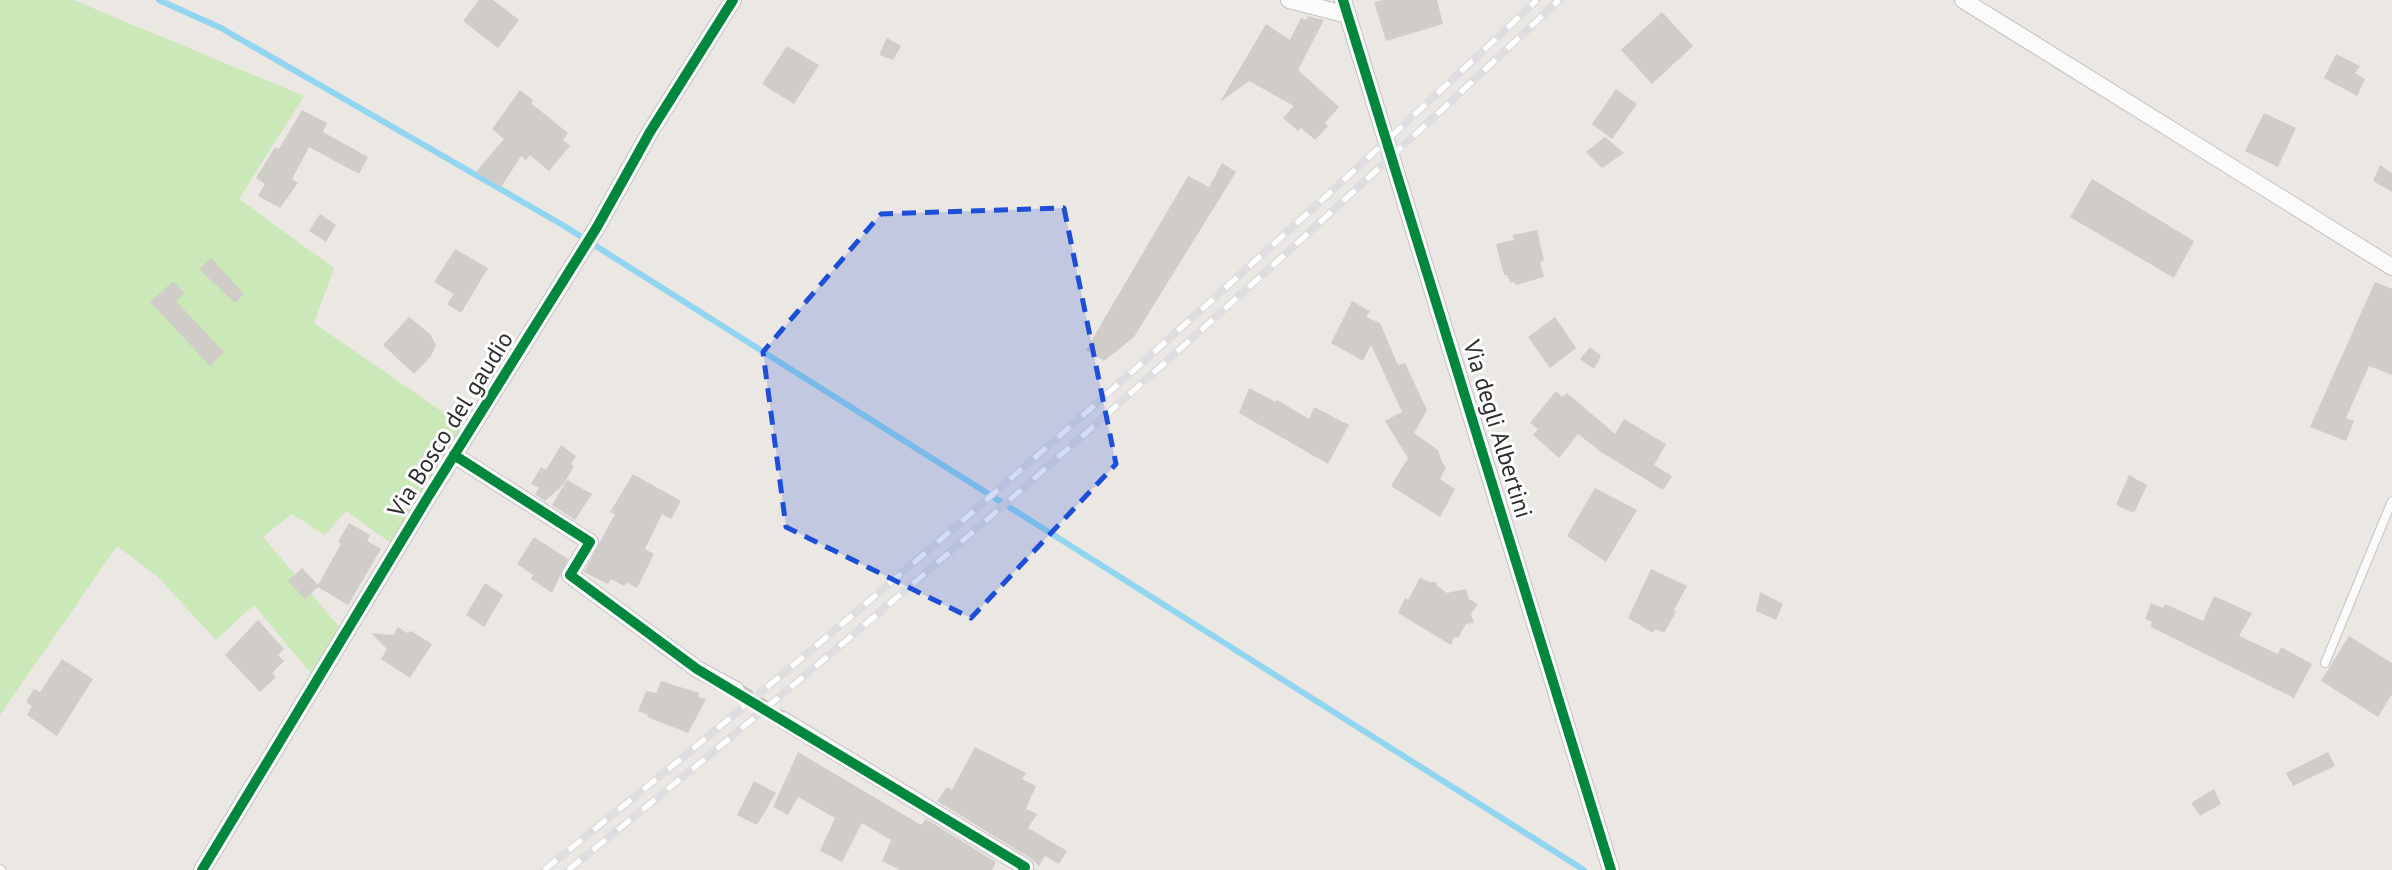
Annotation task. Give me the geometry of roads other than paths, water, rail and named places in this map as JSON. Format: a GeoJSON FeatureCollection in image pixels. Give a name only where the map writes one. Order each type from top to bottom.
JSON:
{"type":"FeatureCollection","features":[{"type":"Feature","properties":{"kind":"street","name":"Via Bosco del gaudio"},"geometry":{"type":"LineString","coordinates":[[202,870],[733,0]]}},
{"type":"Feature","properties":{"kind":"street"},"geometry":{"type":"LineString","coordinates":[[1289,0],[1346,8]]}},
{"type":"Feature","properties":{"kind":"street"},"geometry":{"type":"LineString","coordinates":[[1963,0],[2392,267]]}},
{"type":"Feature","properties":{"kind":"street","name":"Via degli Albertini"},"geometry":{"type":"LineString","coordinates":[[1346,8],[1613,868]]}},
{"type":"Feature","properties":{"kind":"street"},"geometry":{"type":"LineString","coordinates":[[454,455],[590,542],[570,575],[697,669],[736,690]]}},
{"type":"Feature","properties":{"kind":"street"},"geometry":{"type":"LineString","coordinates":[[783,720],[1025,867],[1023,870]]}},
{"type":"Feature","properties":{"kind":"lane"},"geometry":{"type":"LineString","coordinates":[[2325,663],[2392,501]]}},
{"type":"Feature","properties":{"kind":"waterway"},"geometry":{"type":"LineString","coordinates":[[159,0],[221,28],[561,224],[1584,870]]}},
{"type":"Feature","properties":{"kind":"tunnel"},"geometry":{"type":"LineString","coordinates":[[736,690],[783,720]]}},
{"type":"Feature","properties":{"kind":"railway"},"geometry":{"type":"LineString","coordinates":[[544,870],[925,554],[1295,225],[1537,0]]}},
{"type":"Feature","properties":{"kind":"railway"},"geometry":{"type":"LineString","coordinates":[[568,870],[823,661],[948,554],[1317,225],[1559,0]]}}]}
